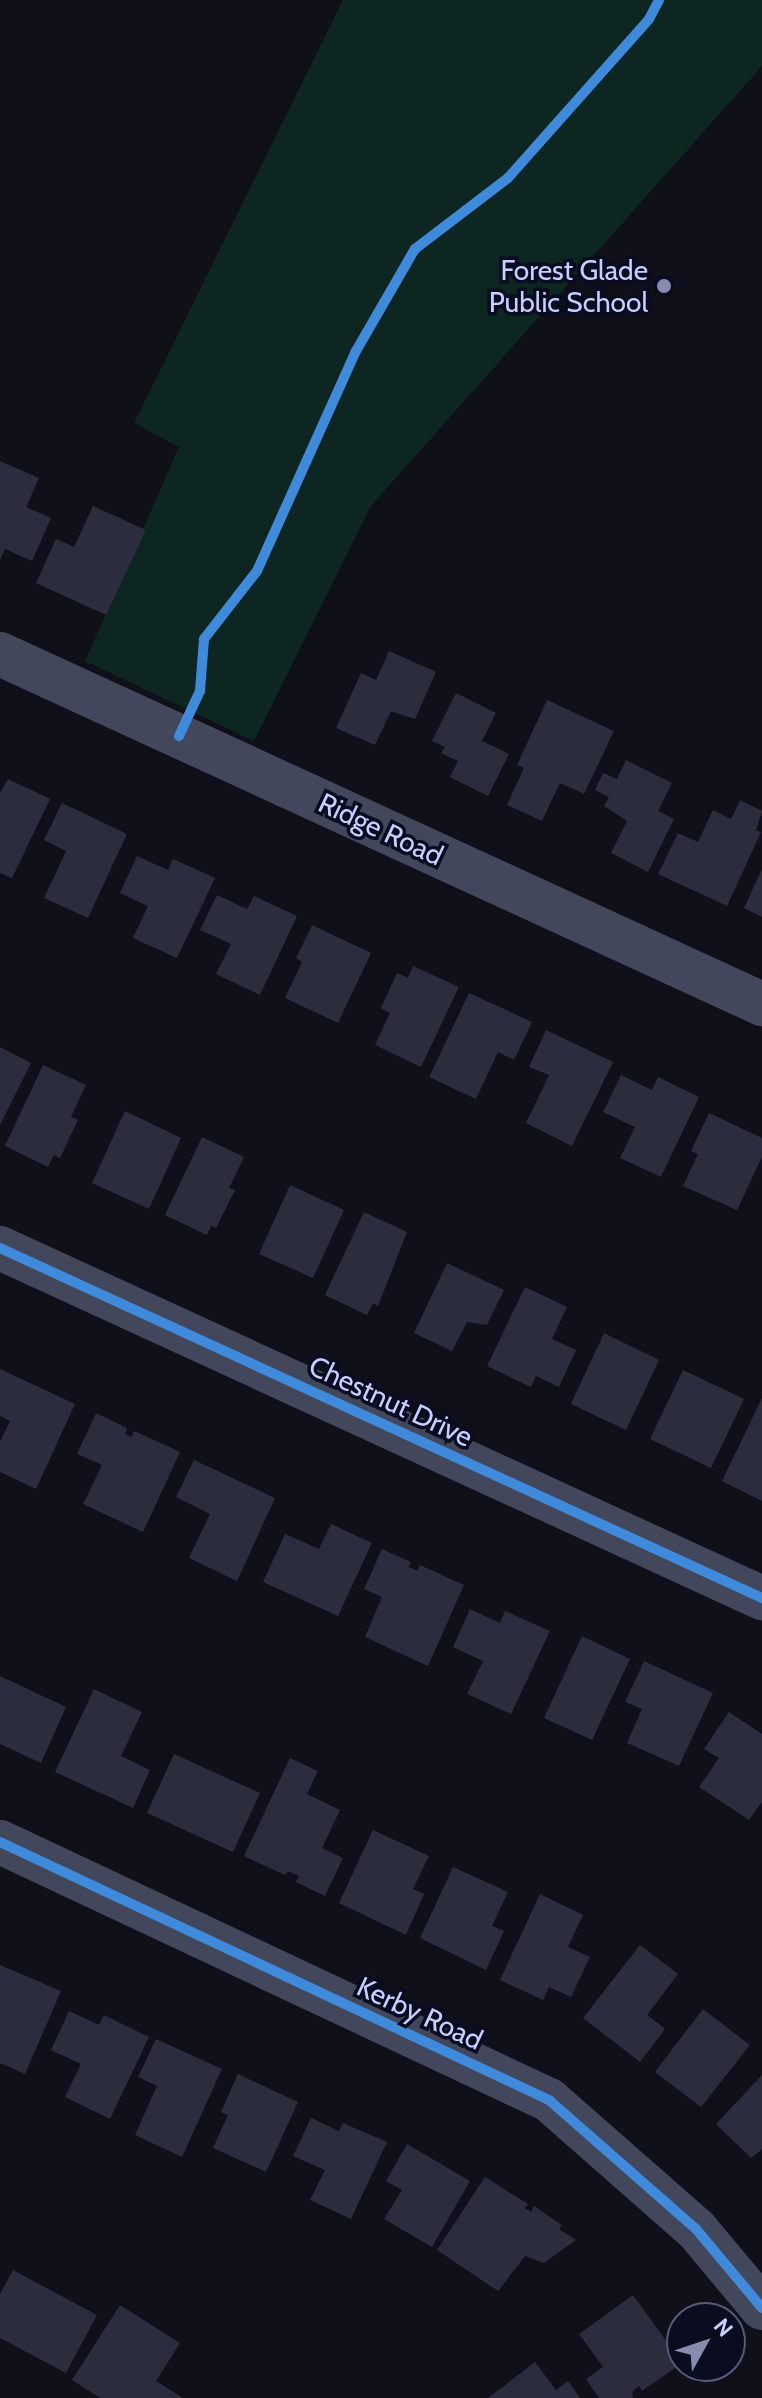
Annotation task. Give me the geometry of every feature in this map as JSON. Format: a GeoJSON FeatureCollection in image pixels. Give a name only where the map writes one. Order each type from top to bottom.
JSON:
{"type":"FeatureCollection","features":[{"type":"Feature","properties":{"kind":"street","name":"Ridge Road"},"geometry":{"type":"LineString","coordinates":[[0,654],[762,1004]]}},
{"type":"Feature","properties":{"kind":"street","name":"Chestnut Drive"},"geometry":{"type":"LineString","coordinates":[[0,1248],[762,1598]]}},
{"type":"Feature","properties":{"kind":"street","name":"Kerby Road"},"geometry":{"type":"LineString","coordinates":[[0,1842],[549,2100],[696,2229],[762,2308]]}},
{"type":"Feature","properties":{"kind":"green space"},"geometry":{"type":"Polygon","coordinates":[[[343,0],[762,0],[762,66],[371,506],[254,741],[85,661],[179,447],[134,423],[343,0]]]}},
{"type":"Feature","properties":{"kind":"building"},"geometry":{"type":"Polygon","coordinates":[[[0,461],[39,478],[26,507],[51,518],[32,561],[5,549],[0,560],[0,461]]]}},
{"type":"Feature","properties":{"kind":"building"},"geometry":{"type":"Polygon","coordinates":[[[93,506],[146,530],[106,615],[36,583],[56,539],[74,547],[93,506]]]}},
{"type":"Feature","properties":{"kind":"building"},"geometry":{"type":"Polygon","coordinates":[[[389,651],[436,672],[415,719],[391,711],[375,745],[336,728],[361,673],[376,680],[389,651]]]}},
{"type":"Feature","properties":{"kind":"building"},"geometry":{"type":"Polygon","coordinates":[[[456,693],[496,713],[482,741],[509,754],[488,796],[450,777],[458,761],[441,753],[445,747],[432,741],[456,693]]]}},
{"type":"Feature","properties":{"kind":"building"},"geometry":{"type":"Polygon","coordinates":[[[547,700],[614,731],[584,794],[560,783],[542,821],[507,805],[524,768],[517,765],[547,700]]]}},
{"type":"Feature","properties":{"kind":"building"},"geometry":{"type":"Polygon","coordinates":[[[626,760],[672,783],[658,811],[674,819],[648,872],[611,853],[627,821],[604,806],[609,797],[595,790],[603,773],[617,779],[626,760]]]}},
{"type":"Feature","properties":{"kind":"building"},"geometry":{"type":"Polygon","coordinates":[[[8,779],[50,799],[12,878],[0,873],[0,793],[8,779]]]}},
{"type":"Feature","properties":{"kind":"building"},"geometry":{"type":"Polygon","coordinates":[[[740,800],[762,811],[756,830],[761,832],[727,906],[658,874],[678,833],[698,842],[713,810],[731,819],[740,800]]]}},
{"type":"Feature","properties":{"kind":"building"},"geometry":{"type":"Polygon","coordinates":[[[62,803],[127,834],[88,918],[44,898],[66,851],[44,840],[62,803]]]}},
{"type":"Feature","properties":{"kind":"building"},"geometry":{"type":"Polygon","coordinates":[[[137,856],[168,870],[173,859],[215,878],[177,958],[133,938],[148,906],[120,893],[137,856]]]}},
{"type":"Feature","properties":{"kind":"building"},"geometry":{"type":"Polygon","coordinates":[[[762,869],[762,917],[744,908],[762,869]]]}},
{"type":"Feature","properties":{"kind":"building"},"geometry":{"type":"Polygon","coordinates":[[[217,895],[247,909],[254,896],[297,916],[260,995],[216,974],[231,944],[200,930],[217,895]]]}},
{"type":"Feature","properties":{"kind":"building"},"geometry":{"type":"Polygon","coordinates":[[[312,925],[371,953],[338,1023],[285,998],[302,962],[296,958],[312,925]]]}},
{"type":"Feature","properties":{"kind":"building"},"geometry":{"type":"Polygon","coordinates":[[[413,966],[459,987],[421,1067],[375,1045],[390,1013],[381,1008],[397,973],[408,978],[413,966]]]}},
{"type":"Feature","properties":{"kind":"building"},"geometry":{"type":"Polygon","coordinates":[[[469,993],[532,1022],[514,1060],[498,1052],[476,1099],[429,1077],[469,993]]]}},
{"type":"Feature","properties":{"kind":"building"},"geometry":{"type":"Polygon","coordinates":[[[546,1030],[613,1062],[572,1146],[526,1123],[549,1075],[529,1067],[546,1030]]]}},
{"type":"Feature","properties":{"kind":"building"},"geometry":{"type":"Polygon","coordinates":[[[0,1047],[31,1063],[0,1125],[0,1047]]]}},
{"type":"Feature","properties":{"kind":"building"},"geometry":{"type":"Polygon","coordinates":[[[43,1065],[86,1085],[71,1117],[78,1120],[60,1158],[54,1155],[48,1167],[5,1146],[43,1065]]]}},
{"type":"Feature","properties":{"kind":"building"},"geometry":{"type":"Polygon","coordinates":[[[621,1075],[652,1090],[658,1077],[699,1097],[661,1177],[620,1158],[635,1127],[603,1112],[621,1075]]]}},
{"type":"Feature","properties":{"kind":"building"},"geometry":{"type":"Polygon","coordinates":[[[125,1111],[181,1138],[149,1209],[92,1183],[125,1111]]]}},
{"type":"Feature","properties":{"kind":"building"},"geometry":{"type":"Polygon","coordinates":[[[709,1113],[762,1138],[762,1157],[737,1210],[683,1186],[698,1154],[691,1151],[709,1113]]]}},
{"type":"Feature","properties":{"kind":"building"},"geometry":{"type":"Polygon","coordinates":[[[202,1137],[244,1157],[229,1188],[235,1190],[216,1228],[211,1226],[207,1235],[165,1215],[202,1137]]]}},
{"type":"Feature","properties":{"kind":"building"},"geometry":{"type":"Polygon","coordinates":[[[290,1185],[344,1210],[313,1278],[259,1254],[290,1185]]]}},
{"type":"Feature","properties":{"kind":"building"},"geometry":{"type":"Polygon","coordinates":[[[364,1212],[407,1232],[378,1306],[373,1303],[367,1315],[325,1295],[364,1212]]]}},
{"type":"Feature","properties":{"kind":"building"},"geometry":{"type":"Polygon","coordinates":[[[447,1263],[504,1290],[487,1325],[467,1322],[452,1351],[414,1333],[447,1263]]]}},
{"type":"Feature","properties":{"kind":"building"},"geometry":{"type":"Polygon","coordinates":[[[525,1287],[567,1307],[552,1339],[576,1350],[559,1387],[536,1376],[531,1387],[487,1366],[525,1287]]]}},
{"type":"Feature","properties":{"kind":"building"},"geometry":{"type":"Polygon","coordinates":[[[604,1333],[659,1360],[626,1430],[571,1404],[604,1333]]]}},
{"type":"Feature","properties":{"kind":"building"},"geometry":{"type":"Polygon","coordinates":[[[0,1369],[75,1404],[36,1489],[0,1472],[0,1442],[10,1421],[0,1416],[0,1369]]]}},
{"type":"Feature","properties":{"kind":"building"},"geometry":{"type":"Polygon","coordinates":[[[683,1370],[744,1399],[711,1468],[650,1439],[683,1370]]]}},
{"type":"Feature","properties":{"kind":"building"},"geometry":{"type":"Polygon","coordinates":[[[762,1398],[762,1501],[722,1481],[762,1398]]]}},
{"type":"Feature","properties":{"kind":"building"},"geometry":{"type":"Polygon","coordinates":[[[96,1413],[127,1428],[125,1434],[132,1437],[134,1431],[180,1452],[143,1532],[83,1504],[102,1465],[77,1454],[96,1413]]]}},
{"type":"Feature","properties":{"kind":"building"},"geometry":{"type":"Polygon","coordinates":[[[194,1460],[275,1498],[237,1581],[189,1558],[210,1514],[176,1497],[194,1460]]]}},
{"type":"Feature","properties":{"kind":"building"},"geometry":{"type":"Polygon","coordinates":[[[331,1524],[372,1543],[338,1616],[263,1582],[285,1534],[319,1549],[331,1524]]]}},
{"type":"Feature","properties":{"kind":"building"},"geometry":{"type":"Polygon","coordinates":[[[382,1549],[411,1562],[409,1567],[417,1571],[420,1565],[464,1585],[428,1666],[365,1637],[382,1597],[364,1589],[382,1549]]]}},
{"type":"Feature","properties":{"kind":"building"},"geometry":{"type":"Polygon","coordinates":[[[470,1609],[500,1623],[505,1611],[550,1631],[511,1714],[467,1694],[483,1661],[453,1647],[470,1609]]]}},
{"type":"Feature","properties":{"kind":"building"},"geometry":{"type":"Polygon","coordinates":[[[582,1636],[630,1659],[592,1740],[544,1718],[582,1636]]]}},
{"type":"Feature","properties":{"kind":"building"},"geometry":{"type":"Polygon","coordinates":[[[644,1661],[713,1693],[679,1766],[627,1743],[642,1709],[625,1702],[644,1661]]]}},
{"type":"Feature","properties":{"kind":"building"},"geometry":{"type":"Polygon","coordinates":[[[0,1676],[66,1707],[41,1763],[0,1744],[0,1676]]]}},
{"type":"Feature","properties":{"kind":"building"},"geometry":{"type":"Polygon","coordinates":[[[94,1689],[142,1712],[121,1756],[150,1770],[133,1808],[55,1772],[94,1689]]]}},
{"type":"Feature","properties":{"kind":"building"},"geometry":{"type":"Polygon","coordinates":[[[729,1712],[762,1734],[762,1802],[749,1820],[699,1787],[719,1758],[704,1749],[729,1712]]]}},
{"type":"Feature","properties":{"kind":"building"},"geometry":{"type":"Polygon","coordinates":[[[174,1754],[260,1793],[233,1852],[147,1813],[174,1754]]]}},
{"type":"Feature","properties":{"kind":"building"},"geometry":{"type":"Polygon","coordinates":[[[290,1758],[318,1771],[307,1794],[340,1810],[322,1848],[343,1858],[325,1896],[296,1882],[299,1876],[288,1871],[285,1875],[244,1856],[290,1758]]]}},
{"type":"Feature","properties":{"kind":"building"},"geometry":{"type":"Polygon","coordinates":[[[373,1830],[429,1856],[413,1889],[424,1894],[406,1935],[339,1903],[373,1830]]]}},
{"type":"Feature","properties":{"kind":"building"},"geometry":{"type":"Polygon","coordinates":[[[453,1867],[508,1892],[492,1926],[504,1931],[486,1970],[420,1938],[453,1867]]]}},
{"type":"Feature","properties":{"kind":"building"},"geometry":{"type":"Polygon","coordinates":[[[540,1894],[583,1915],[568,1947],[590,1957],[571,1997],[549,1987],[543,2000],[500,1980],[540,1894]]]}},
{"type":"Feature","properties":{"kind":"building"},"geometry":{"type":"Polygon","coordinates":[[[640,1945],[678,1974],[647,2015],[665,2029],[640,2062],[583,2018],[640,1945]]]}},
{"type":"Feature","properties":{"kind":"building"},"geometry":{"type":"Polygon","coordinates":[[[0,1965],[61,1991],[25,2074],[0,2063],[0,1965]]]}},
{"type":"Feature","properties":{"kind":"building"},"geometry":{"type":"Polygon","coordinates":[[[703,2009],[750,2045],[701,2107],[655,2072],[703,2009]]]}},
{"type":"Feature","properties":{"kind":"building"},"geometry":{"type":"Polygon","coordinates":[[[69,2011],[99,2025],[104,2015],[149,2037],[110,2119],[65,2097],[81,2064],[51,2050],[69,2011]]]}},
{"type":"Feature","properties":{"kind":"building"},"geometry":{"type":"Polygon","coordinates":[[[156,2039],[222,2069],[182,2157],[135,2135],[157,2086],[138,2077],[156,2039]]]}},
{"type":"Feature","properties":{"kind":"building"},"geometry":{"type":"Polygon","coordinates":[[[238,2074],[298,2102],[266,2172],[213,2148],[228,2115],[221,2112],[238,2074]]]}},
{"type":"Feature","properties":{"kind":"building"},"geometry":{"type":"Polygon","coordinates":[[[762,2075],[762,2149],[751,2158],[716,2124],[762,2075]]]}},
{"type":"Feature","properties":{"kind":"building"},"geometry":{"type":"Polygon","coordinates":[[[311,2118],[339,2131],[343,2123],[387,2142],[351,2219],[310,2200],[325,2170],[293,2156],[311,2118]]]}},
{"type":"Feature","properties":{"kind":"building"},"geometry":{"type":"Polygon","coordinates":[[[407,2144],[470,2181],[432,2247],[384,2219],[402,2190],[386,2181],[407,2144]]]}},
{"type":"Feature","properties":{"kind":"building"},"geometry":{"type":"Polygon","coordinates":[[[485,2177],[528,2204],[525,2208],[531,2212],[534,2206],[562,2225],[559,2229],[576,2240],[544,2263],[525,2256],[498,2291],[437,2250],[485,2177]]]}},
{"type":"Feature","properties":{"kind":"building"},"geometry":{"type":"Polygon","coordinates":[[[13,2270],[97,2315],[66,2373],[0,2338],[0,2294],[13,2270]]]}},
{"type":"Feature","properties":{"kind":"building"},"geometry":{"type":"Polygon","coordinates":[[[633,2295],[666,2341],[666,2374],[642,2391],[639,2386],[632,2392],[633,2398],[599,2398],[586,2379],[603,2367],[579,2334],[633,2295]]]}},
{"type":"Feature","properties":{"kind":"building"},"geometry":{"type":"Polygon","coordinates":[[[120,2305],[180,2343],[156,2381],[183,2398],[100,2398],[72,2380],[120,2305]]]}},
{"type":"Feature","properties":{"kind":"building"},"geometry":{"type":"Polygon","coordinates":[[[535,2362],[556,2390],[568,2381],[580,2398],[488,2398],[535,2362]]]}},
{"type":"Feature","properties":{"kind":"cycle path"},"geometry":{"type":"LineString","coordinates":[[179,736],[200,691],[204,639],[257,571],[356,351],[415,249],[508,178],[649,19],[659,0]]}},
{"type":"Feature","properties":{"kind":"cycle path"},"geometry":{"type":"LineString","coordinates":[[0,1248],[762,1598]]}},
{"type":"Feature","properties":{"kind":"cycle path"},"geometry":{"type":"LineString","coordinates":[[0,1842],[549,2100],[696,2229],[762,2308]]}},
{"type":"Feature","properties":{"kind":"place","name":"Forest Glade Public School"},"geometry":{"type":"Point","coordinates":[664,286]}}]}
